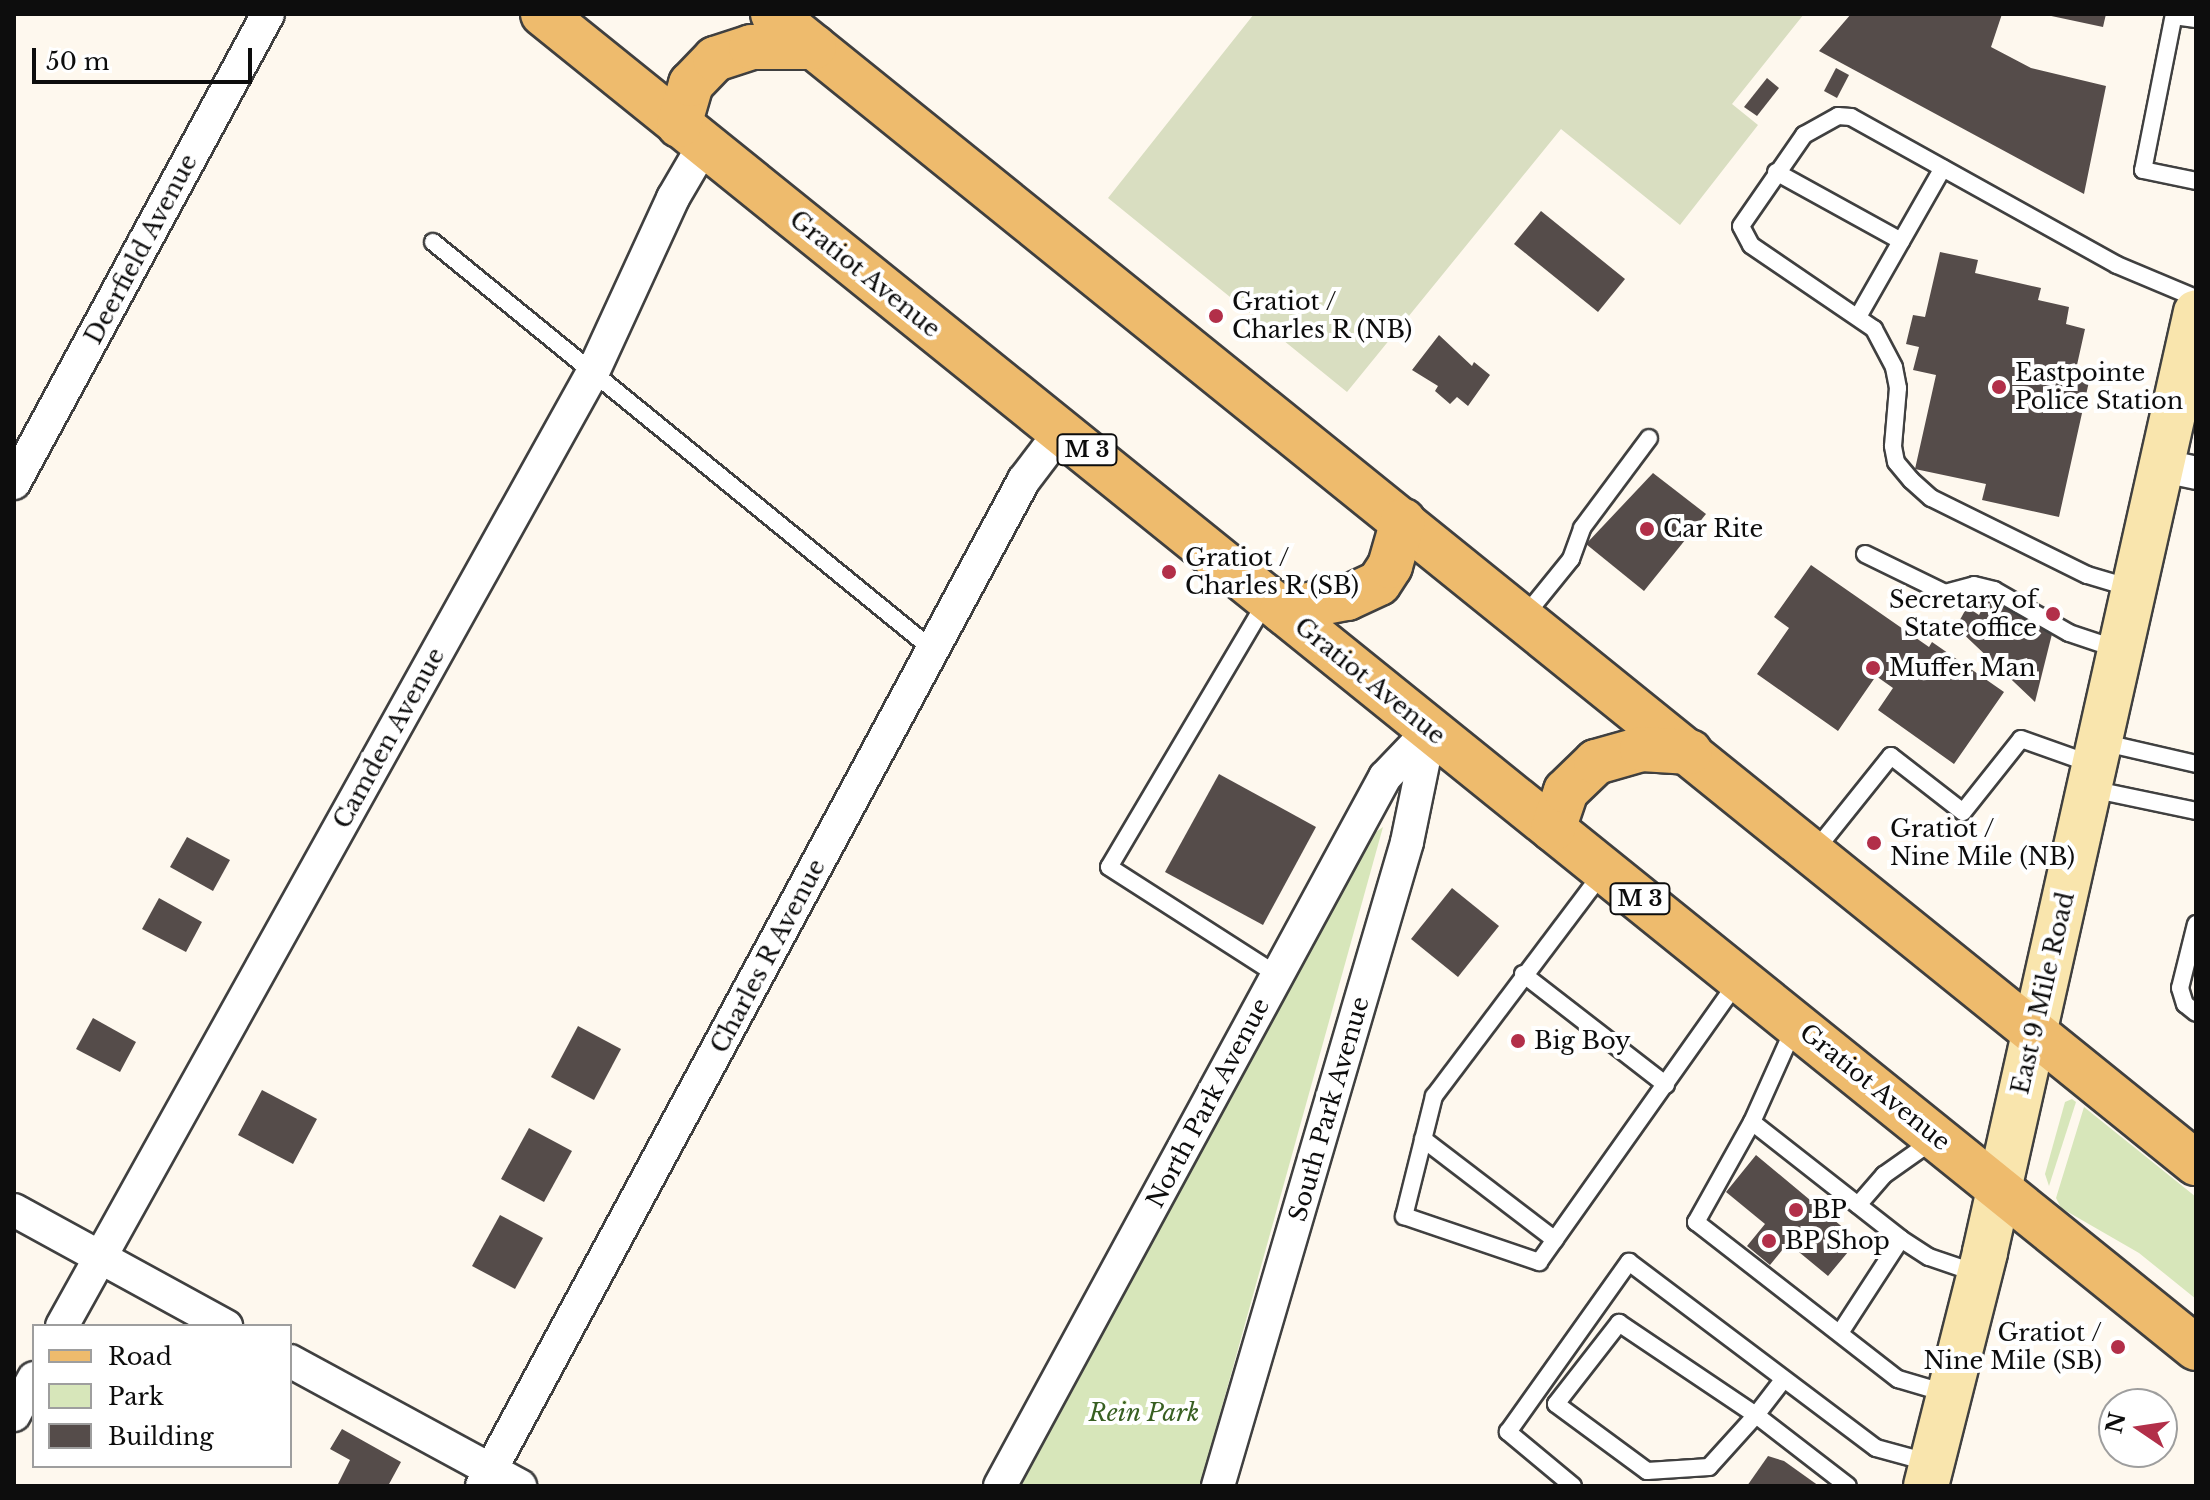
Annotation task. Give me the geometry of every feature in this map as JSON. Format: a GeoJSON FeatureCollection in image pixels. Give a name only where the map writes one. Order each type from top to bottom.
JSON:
{"type":"FeatureCollection","features":[{"type":"Feature","properties":{"kind":"main road","name":"Gratiot Avenue"},"geometry":{"type":"LineString","coordinates":[[543,14],[2196,1348]]}},
{"type":"Feature","properties":{"kind":"main road"},"geometry":{"type":"LineString","coordinates":[[777,15],[2196,1163]]}},
{"type":"Feature","properties":{"kind":"main road"},"geometry":{"type":"LineString","coordinates":[[692,135],[691,84],[715,59],[751,47],[814,47]]}},
{"type":"Feature","properties":{"kind":"main road","name":"East 9 Mile Road"},"geometry":{"type":"LineString","coordinates":[[1930,1474],[1980,1274],[2136,589],[2180,469],[2196,312]]}},
{"type":"Feature","properties":{"kind":"main road"},"geometry":{"type":"LineString","coordinates":[[1275,604],[1347,598],[1379,583],[1390,566],[1403,521]]}},
{"type":"Feature","properties":{"kind":"main road"},"geometry":{"type":"LineString","coordinates":[[1553,829],[1566,791],[1596,762],[1642,749],[1690,752]]}},
{"type":"Feature","properties":{"kind":"street","name":"Deerfield Avenue"},"geometry":{"type":"LineString","coordinates":[[14,483],[268,14]]}},
{"type":"Feature","properties":{"kind":"street","name":"Camden Avenue"},"geometry":{"type":"LineString","coordinates":[[63,1324],[593,372],[673,198],[692,135]]}},
{"type":"Feature","properties":{"kind":"street","name":"Charles R Avenue"},"geometry":{"type":"LineString","coordinates":[[486,1478],[1024,480],[1062,430]]}},
{"type":"Feature","properties":{"kind":"street","name":"North Park Avenue"},"geometry":{"type":"LineString","coordinates":[[1000,1486],[1385,777],[1430,730]]}},
{"type":"Feature","properties":{"kind":"street","name":"South Park Avenue"},"geometry":{"type":"LineString","coordinates":[[1218,1486],[1407,842],[1430,730]]}},
{"type":"Feature","properties":{"kind":"street"},"geometry":{"type":"LineString","coordinates":[[14,1210],[222,1324]]}},
{"type":"Feature","properties":{"kind":"street"},"geometry":{"type":"LineString","coordinates":[[292,1362],[486,1478],[520,1486]]}},
{"type":"Feature","properties":{"kind":"street"},"geometry":{"type":"LineString","coordinates":[[14,1415],[32,1382]]}},
{"type":"Feature","properties":{"kind":"lane"},"geometry":{"type":"LineString","coordinates":[[2196,19],[2174,15],[2143,170],[2196,181]]}},
{"type":"Feature","properties":{"kind":"lane"},"geometry":{"type":"LineString","coordinates":[[2136,589],[2087,575],[1931,498],[1911,480],[1896,462],[1893,446],[1898,388],[1894,367],[1874,329],[1859,315],[1744,236],[1743,217],[1804,135],[1838,116],[1851,117],[2117,265],[2196,298]]}},
{"type":"Feature","properties":{"kind":"lane"},"geometry":{"type":"LineString","coordinates":[[1859,315],[1943,168]]}},
{"type":"Feature","properties":{"kind":"lane"},"geometry":{"type":"LineString","coordinates":[[1776,172],[1901,241]]}},
{"type":"Feature","properties":{"kind":"lane"},"geometry":{"type":"LineString","coordinates":[[433,242],[933,650]]}},
{"type":"Feature","properties":{"kind":"lane"},"geometry":{"type":"LineString","coordinates":[[1524,617],[1571,559],[1582,528],[1649,438]]}},
{"type":"Feature","properties":{"kind":"lane"},"geometry":{"type":"LineString","coordinates":[[1865,554],[1945,593],[1974,585],[1994,590],[2069,633],[2122,651]]}},
{"type":"Feature","properties":{"kind":"lane"},"geometry":{"type":"LineString","coordinates":[[1275,604],[1109,867],[1277,975]]}},
{"type":"Feature","properties":{"kind":"lane"},"geometry":{"type":"LineString","coordinates":[[1814,852],[1891,756],[1963,812],[2021,739],[2095,765],[2196,811]]}},
{"type":"Feature","properties":{"kind":"lane"},"geometry":{"type":"LineString","coordinates":[[2095,765],[2196,764]]}},
{"type":"Feature","properties":{"kind":"lane"},"geometry":{"type":"LineString","coordinates":[[1605,871],[1523,974],[1434,1096],[1404,1216],[1539,1262],[1739,979]]}},
{"type":"Feature","properties":{"kind":"lane"},"geometry":{"type":"LineString","coordinates":[[2196,924],[2180,988],[2185,1004],[2196,1013]]}},
{"type":"Feature","properties":{"kind":"lane"},"geometry":{"type":"LineString","coordinates":[[1523,974],[1666,1085]]}},
{"type":"Feature","properties":{"kind":"lane"},"geometry":{"type":"LineString","coordinates":[[1795,1024],[1752,1122],[1696,1222],[1898,1379],[1950,1395]]}},
{"type":"Feature","properties":{"kind":"lane"},"geometry":{"type":"LineString","coordinates":[[1752,1122],[1901,1239],[1929,1257],[1980,1274]]}},
{"type":"Feature","properties":{"kind":"lane"},"geometry":{"type":"LineString","coordinates":[[1858,1205],[1884,1175],[1937,1137]]}},
{"type":"Feature","properties":{"kind":"lane"},"geometry":{"type":"LineString","coordinates":[[1423,1139],[1555,1240]]}},
{"type":"Feature","properties":{"kind":"lane"},"geometry":{"type":"LineString","coordinates":[[1840,1333],[1901,1239]]}},
{"type":"Feature","properties":{"kind":"lane"},"geometry":{"type":"LineString","coordinates":[[1573,1486],[1508,1432],[1629,1262],[1876,1448],[1930,1474]]}},
{"type":"Feature","properties":{"kind":"lane"},"geometry":{"type":"LineString","coordinates":[[1783,1380],[1756,1415],[1709,1467],[1647,1471],[1556,1404],[1619,1323],[1756,1415],[1848,1486]]}},
{"type":"Feature","properties":{"kind":"green space"},"geometry":{"type":"Polygon","coordinates":[[[1254,14],[1804,14],[1732,104],[1758,125],[1680,225],[1561,129],[1347,392],[1108,198],[1254,14]]]}},
{"type":"Feature","properties":{"kind":"green space","name":"Rein Park"},"geometry":{"type":"Polygon","coordinates":[[[1383,827],[1200,1486],[1021,1486],[1373,834],[1383,827]]]}},
{"type":"Feature","properties":{"kind":"green space"},"geometry":{"type":"Polygon","coordinates":[[[2072,1099],[2076,1102],[2049,1186],[2045,1174],[2065,1102],[2072,1099]]]}},
{"type":"Feature","properties":{"kind":"green space"},"geometry":{"type":"Polygon","coordinates":[[[2084,1107],[2196,1197],[2196,1299],[2139,1253],[2061,1208],[2056,1198],[2084,1107]]]}},
{"type":"Feature","properties":{"kind":"building"},"geometry":{"type":"Polygon","coordinates":[[[1851,14],[2002,14],[1991,47],[2031,68],[2106,86],[2084,194],[1819,51],[1851,14]]]}},
{"type":"Feature","properties":{"kind":"building"},"geometry":{"type":"Polygon","coordinates":[[[2042,14],[2106,14],[2103,27],[2042,14]]]}},
{"type":"Feature","properties":{"kind":"building"},"geometry":{"type":"Polygon","coordinates":[[[1836,68],[1849,75],[1837,98],[1824,91],[1836,68]]]}},
{"type":"Feature","properties":{"kind":"building"},"geometry":{"type":"Polygon","coordinates":[[[1767,78],[1779,88],[1757,116],[1744,107],[1767,78]]]}},
{"type":"Feature","properties":{"kind":"building"},"geometry":{"type":"Polygon","coordinates":[[[1541,211],[1625,279],[1598,312],[1514,244],[1541,211]]]}},
{"type":"Feature","properties":{"kind":"building"},"geometry":{"type":"Polygon","coordinates":[[[1940,252],[1978,260],[1975,273],[2041,288],[2038,300],[2069,307],[2066,324],[2085,329],[2075,374],[2090,377],[2059,517],[1982,500],[1986,484],[1915,469],[1936,375],[1913,370],[1919,347],[1906,344],[1913,315],[1925,317],[1940,252]]]}},
{"type":"Feature","properties":{"kind":"building"},"geometry":{"type":"Polygon","coordinates":[[[1439,335],[1472,366],[1474,362],[1490,375],[1468,406],[1457,397],[1450,404],[1435,391],[1438,386],[1412,370],[1439,335]]]}},
{"type":"Feature","properties":{"kind":"building","name":"Car Rite"},"geometry":{"type":"Polygon","coordinates":[[[1653,473],[1706,514],[1644,591],[1586,544],[1653,473]]]}},
{"type":"Feature","properties":{"kind":"building"},"geometry":{"type":"Polygon","coordinates":[[[1811,565],[1929,647],[1932,642],[2004,692],[1954,764],[1878,710],[1893,688],[1876,676],[1838,731],[1757,674],[1789,628],[1774,617],[1811,565]]]}},
{"type":"Feature","properties":{"kind":"building"},"geometry":{"type":"Polygon","coordinates":[[[1989,596],[2052,634],[2035,702],[1956,627],[1967,607],[1979,615],[1989,596]]]}},
{"type":"Feature","properties":{"kind":"building"},"geometry":{"type":"Polygon","coordinates":[[[1219,774],[1316,827],[1263,925],[1165,872],[1219,774]]]}},
{"type":"Feature","properties":{"kind":"building"},"geometry":{"type":"Polygon","coordinates":[[[187,837],[230,860],[213,891],[170,867],[187,837]]]}},
{"type":"Feature","properties":{"kind":"building"},"geometry":{"type":"Polygon","coordinates":[[[1452,888],[1499,926],[1458,977],[1411,939],[1452,888]]]}},
{"type":"Feature","properties":{"kind":"building"},"geometry":{"type":"Polygon","coordinates":[[[159,898],[202,922],[186,952],[142,929],[159,898]]]}},
{"type":"Feature","properties":{"kind":"building"},"geometry":{"type":"Polygon","coordinates":[[[93,1018],[136,1042],[120,1072],[76,1049],[93,1018]]]}},
{"type":"Feature","properties":{"kind":"building"},"geometry":{"type":"Polygon","coordinates":[[[578,1026],[621,1049],[594,1100],[551,1077],[578,1026]]]}},
{"type":"Feature","properties":{"kind":"building"},"geometry":{"type":"Polygon","coordinates":[[[262,1090],[317,1119],[293,1164],[238,1135],[262,1090]]]}},
{"type":"Feature","properties":{"kind":"building"},"geometry":{"type":"Polygon","coordinates":[[[529,1128],[572,1151],[544,1202],[501,1179],[529,1128]]]}},
{"type":"Feature","properties":{"kind":"building"},"geometry":{"type":"Polygon","coordinates":[[[1756,1155],[1858,1240],[1828,1276],[1788,1243],[1770,1265],[1747,1246],[1765,1224],[1726,1192],[1756,1155]]]}},
{"type":"Feature","properties":{"kind":"building"},"geometry":{"type":"Polygon","coordinates":[[[500,1215],[543,1238],[515,1289],[472,1266],[500,1215]]]}},
{"type":"Feature","properties":{"kind":"building"},"geometry":{"type":"Polygon","coordinates":[[[342,1429],[401,1462],[388,1486],[337,1486],[350,1460],[330,1449],[342,1429]]]}},
{"type":"Feature","properties":{"kind":"building"},"geometry":{"type":"Polygon","coordinates":[[[1768,1456],[1784,1461],[1819,1486],[1747,1486],[1768,1456]]]}},
{"type":"Feature","properties":{"kind":"place","name":"Gratiot / Charles R (NB)"},"geometry":{"type":"Point","coordinates":[1216,316]}},
{"type":"Feature","properties":{"kind":"place","name":"Eastpointe Police Station"},"geometry":{"type":"Point","coordinates":[1999,387]}},
{"type":"Feature","properties":{"kind":"place","name":"Car Rite"},"geometry":{"type":"Point","coordinates":[1647,529]}},
{"type":"Feature","properties":{"kind":"place","name":"Gratiot / Charles R (SB)"},"geometry":{"type":"Point","coordinates":[1169,572]}},
{"type":"Feature","properties":{"kind":"place","name":"Secretary of State office"},"geometry":{"type":"Point","coordinates":[2053,614]}},
{"type":"Feature","properties":{"kind":"place","name":"Muffer Man"},"geometry":{"type":"Point","coordinates":[1873,668]}},
{"type":"Feature","properties":{"kind":"place","name":"Gratiot / Nine Mile (NB)"},"geometry":{"type":"Point","coordinates":[1874,843]}},
{"type":"Feature","properties":{"kind":"place","name":"Big Boy"},"geometry":{"type":"Point","coordinates":[1518,1041]}},
{"type":"Feature","properties":{"kind":"place","name":"BP"},"geometry":{"type":"Point","coordinates":[1796,1210]}},
{"type":"Feature","properties":{"kind":"place","name":"BP Shop"},"geometry":{"type":"Point","coordinates":[1769,1241]}},
{"type":"Feature","properties":{"kind":"place","name":"Gratiot / Nine Mile (SB)"},"geometry":{"type":"Point","coordinates":[2118,1347]}}]}
